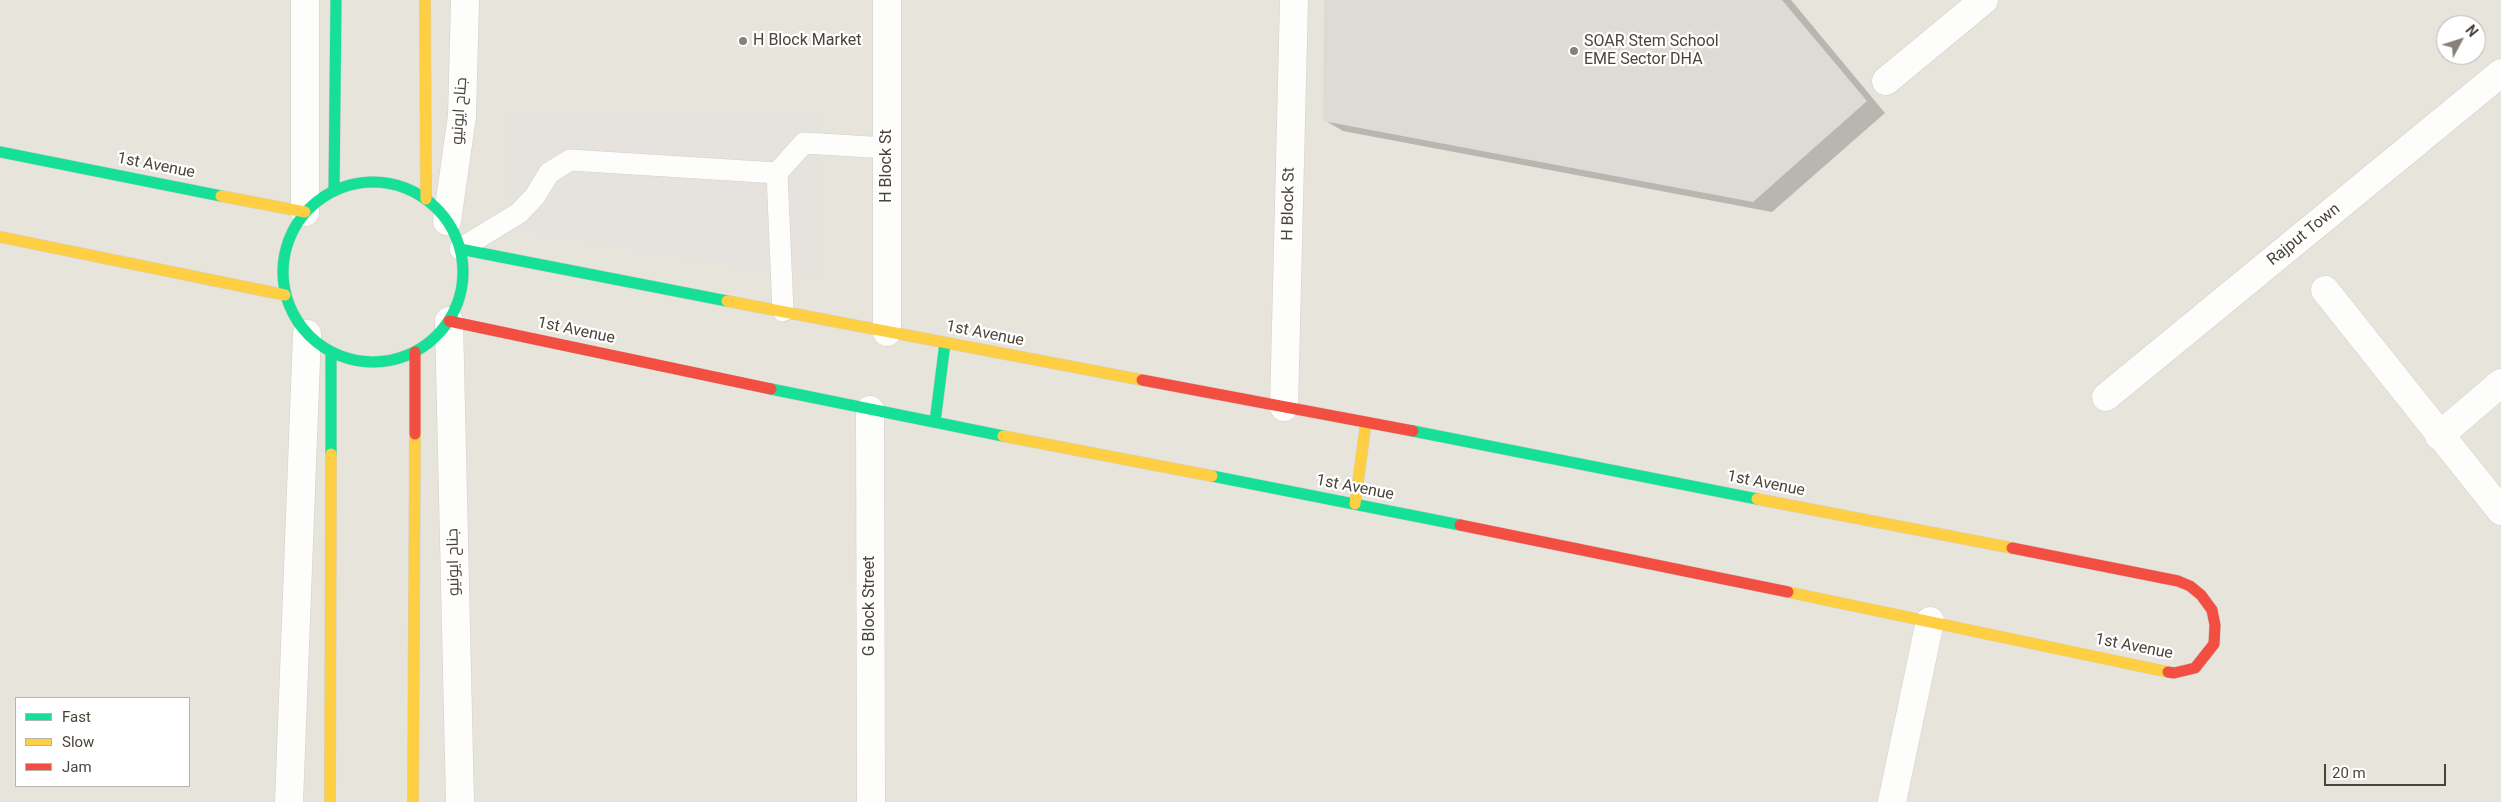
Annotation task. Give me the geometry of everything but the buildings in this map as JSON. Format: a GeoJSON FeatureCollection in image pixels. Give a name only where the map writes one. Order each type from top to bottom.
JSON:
{"type":"FeatureCollection","features":[{"type":"Feature","properties":{"kind":"street"},"geometry":{"type":"LineString","coordinates":[[305,0],[305,212]]}},
{"type":"Feature","properties":{"kind":"street"},"geometry":{"type":"LineString","coordinates":[[334,190],[336,0]]}},
{"type":"Feature","properties":{"kind":"street","name":"جناح ایونیو"},"geometry":{"type":"LineString","coordinates":[[425,0],[426,199]]}},
{"type":"Feature","properties":{"kind":"street","name":"جناح ایونیو"},"geometry":{"type":"LineString","coordinates":[[447,220],[462,116],[465,0]]}},
{"type":"Feature","properties":{"kind":"street","name":"H Block St"},"geometry":{"type":"LineString","coordinates":[[887,0],[888,332]]}},
{"type":"Feature","properties":{"kind":"street","name":"H Block St"},"geometry":{"type":"LineString","coordinates":[[1284,408],[1294,0]]}},
{"type":"Feature","properties":{"kind":"street"},"geometry":{"type":"LineString","coordinates":[[1886,81],[1984,0]]}},
{"type":"Feature","properties":{"kind":"street","name":"Rajput Town"},"geometry":{"type":"LineString","coordinates":[[2106,397],[2501,73]]}},
{"type":"Feature","properties":{"kind":"street","name":"1st Avenue"},"geometry":{"type":"LineString","coordinates":[[0,152],[305,212]]}},
{"type":"Feature","properties":{"kind":"street"},"geometry":{"type":"LineString","coordinates":[[366,182],[397,185],[426,199],[447,220],[460,249],[463,273],[460,298],[449,321],[434,339],[415,352],[387,361],[358,361],[331,352],[307,334],[294,316],[285,295],[282,273],[285,251],[292,230],[305,212],[319,199],[334,190],[366,182]]}},
{"type":"Feature","properties":{"kind":"street"},"geometry":{"type":"LineString","coordinates":[[0,237],[285,295]]}},
{"type":"Feature","properties":{"kind":"street","name":"1st Avenue"},"geometry":{"type":"LineString","coordinates":[[449,321],[870,410],[1355,504],[1930,621],[2174,674],[2195,668],[2214,644],[2215,625],[2212,610],[2201,595],[2190,586],[2178,581],[1366,422],[1284,408],[460,249]]}},
{"type":"Feature","properties":{"kind":"street"},"geometry":{"type":"LineString","coordinates":[[2325,290],[2439,436],[2501,511]]}},
{"type":"Feature","properties":{"kind":"street","name":"جناح ایونیو"},"geometry":{"type":"LineString","coordinates":[[449,321],[460,802]]}},
{"type":"Feature","properties":{"kind":"street"},"geometry":{"type":"LineString","coordinates":[[289,802],[307,334]]}},
{"type":"Feature","properties":{"kind":"street"},"geometry":{"type":"LineString","coordinates":[[936,422],[945,343]]}},
{"type":"Feature","properties":{"kind":"street"},"geometry":{"type":"LineString","coordinates":[[330,802],[331,352]]}},
{"type":"Feature","properties":{"kind":"street"},"geometry":{"type":"LineString","coordinates":[[413,802],[415,352]]}},
{"type":"Feature","properties":{"kind":"street"},"geometry":{"type":"LineString","coordinates":[[2439,436],[2501,384]]}},
{"type":"Feature","properties":{"kind":"street","name":"G Block Street"},"geometry":{"type":"LineString","coordinates":[[870,410],[871,802]]}},
{"type":"Feature","properties":{"kind":"street"},"geometry":{"type":"LineString","coordinates":[[1355,504],[1366,422]]}},
{"type":"Feature","properties":{"kind":"street"},"geometry":{"type":"LineString","coordinates":[[1892,802],[1930,621]]}},
{"type":"Feature","properties":{"kind":"lane"},"geometry":{"type":"LineString","coordinates":[[783,311],[777,173],[804,143],[887,148]]}},
{"type":"Feature","properties":{"kind":"lane"},"geometry":{"type":"LineString","coordinates":[[460,249],[519,213],[535,196],[549,173],[570,160],[777,173]]}},
{"type":"Feature","properties":{"kind":"shaded area"},"geometry":{"type":"Polygon","coordinates":[[[0,0],[2501,0],[2501,802],[0,802],[0,0]]]}},
{"type":"Feature","properties":{"kind":"shaded area"},"geometry":{"type":"Polygon","coordinates":[[[506,114],[819,116],[821,280],[511,229],[506,114]]]}},
{"type":"Feature","properties":{"kind":"traffic: fast"},"geometry":{"type":"LineString","coordinates":[[334,190],[336,0]]}},
{"type":"Feature","properties":{"kind":"traffic: fast"},"geometry":{"type":"LineString","coordinates":[[0,152],[221,196]]}},
{"type":"Feature","properties":{"kind":"traffic: fast"},"geometry":{"type":"LineString","coordinates":[[373,182],[391,184],[407,189],[423,197],[437,208],[448,222],[456,238],[461,254],[463,272],[461,290],[456,306],[448,322],[437,336],[423,347],[407,355],[391,360],[373,362],[355,360],[339,355],[323,347],[309,336],[298,322],[290,306],[285,290],[283,272],[285,254],[290,238],[298,222],[309,208],[323,197],[339,189],[355,184],[373,182]]}},
{"type":"Feature","properties":{"kind":"traffic: fast"},"geometry":{"type":"LineString","coordinates":[[460,249],[727,301]]}},
{"type":"Feature","properties":{"kind":"traffic: fast"},"geometry":{"type":"LineString","coordinates":[[935,422],[945,343]]}},
{"type":"Feature","properties":{"kind":"traffic: fast"},"geometry":{"type":"LineString","coordinates":[[331,352],[331,454]]}},
{"type":"Feature","properties":{"kind":"traffic: fast"},"geometry":{"type":"LineString","coordinates":[[771,389],[1003,436]]}},
{"type":"Feature","properties":{"kind":"traffic: fast"},"geometry":{"type":"LineString","coordinates":[[1413,431],[1757,499]]}},
{"type":"Feature","properties":{"kind":"traffic: fast"},"geometry":{"type":"LineString","coordinates":[[1212,476],[1460,525]]}},
{"type":"Feature","properties":{"kind":"traffic: slow"},"geometry":{"type":"LineString","coordinates":[[425,0],[426,199]]}},
{"type":"Feature","properties":{"kind":"traffic: slow"},"geometry":{"type":"LineString","coordinates":[[221,196],[305,212]]}},
{"type":"Feature","properties":{"kind":"traffic: slow"},"geometry":{"type":"LineString","coordinates":[[0,237],[285,295]]}},
{"type":"Feature","properties":{"kind":"traffic: slow"},"geometry":{"type":"LineString","coordinates":[[727,301],[1142,380]]}},
{"type":"Feature","properties":{"kind":"traffic: slow"},"geometry":{"type":"LineString","coordinates":[[1355,504],[1366,422]]}},
{"type":"Feature","properties":{"kind":"traffic: slow"},"geometry":{"type":"LineString","coordinates":[[413,802],[415,434]]}},
{"type":"Feature","properties":{"kind":"traffic: slow"},"geometry":{"type":"LineString","coordinates":[[1003,436],[1212,476]]}},
{"type":"Feature","properties":{"kind":"traffic: slow"},"geometry":{"type":"LineString","coordinates":[[330,802],[331,454]]}},
{"type":"Feature","properties":{"kind":"traffic: slow"},"geometry":{"type":"LineString","coordinates":[[1757,499],[2012,548]]}},
{"type":"Feature","properties":{"kind":"traffic: slow"},"geometry":{"type":"LineString","coordinates":[[1788,592],[2168,672]]}},
{"type":"Feature","properties":{"kind":"traffic: jam"},"geometry":{"type":"LineString","coordinates":[[449,321],[771,389]]}},
{"type":"Feature","properties":{"kind":"traffic: jam"},"geometry":{"type":"LineString","coordinates":[[415,352],[415,434]]}},
{"type":"Feature","properties":{"kind":"traffic: jam"},"geometry":{"type":"LineString","coordinates":[[1142,380],[1413,431]]}},
{"type":"Feature","properties":{"kind":"traffic: jam"},"geometry":{"type":"LineString","coordinates":[[1460,525],[1788,592]]}},
{"type":"Feature","properties":{"kind":"traffic: jam"},"geometry":{"type":"LineString","coordinates":[[2012,548],[2178,581],[2190,586],[2201,595],[2212,610],[2215,625],[2214,644],[2195,668],[2174,673],[2168,672]]}},
{"type":"Feature","properties":{"kind":"place","name":"H Block Market"},"geometry":{"type":"Point","coordinates":[743,41]}},
{"type":"Feature","properties":{"kind":"place","name":"SOAR Stem School EME Sector DHA"},"geometry":{"type":"Point","coordinates":[1574,51]}}]}
